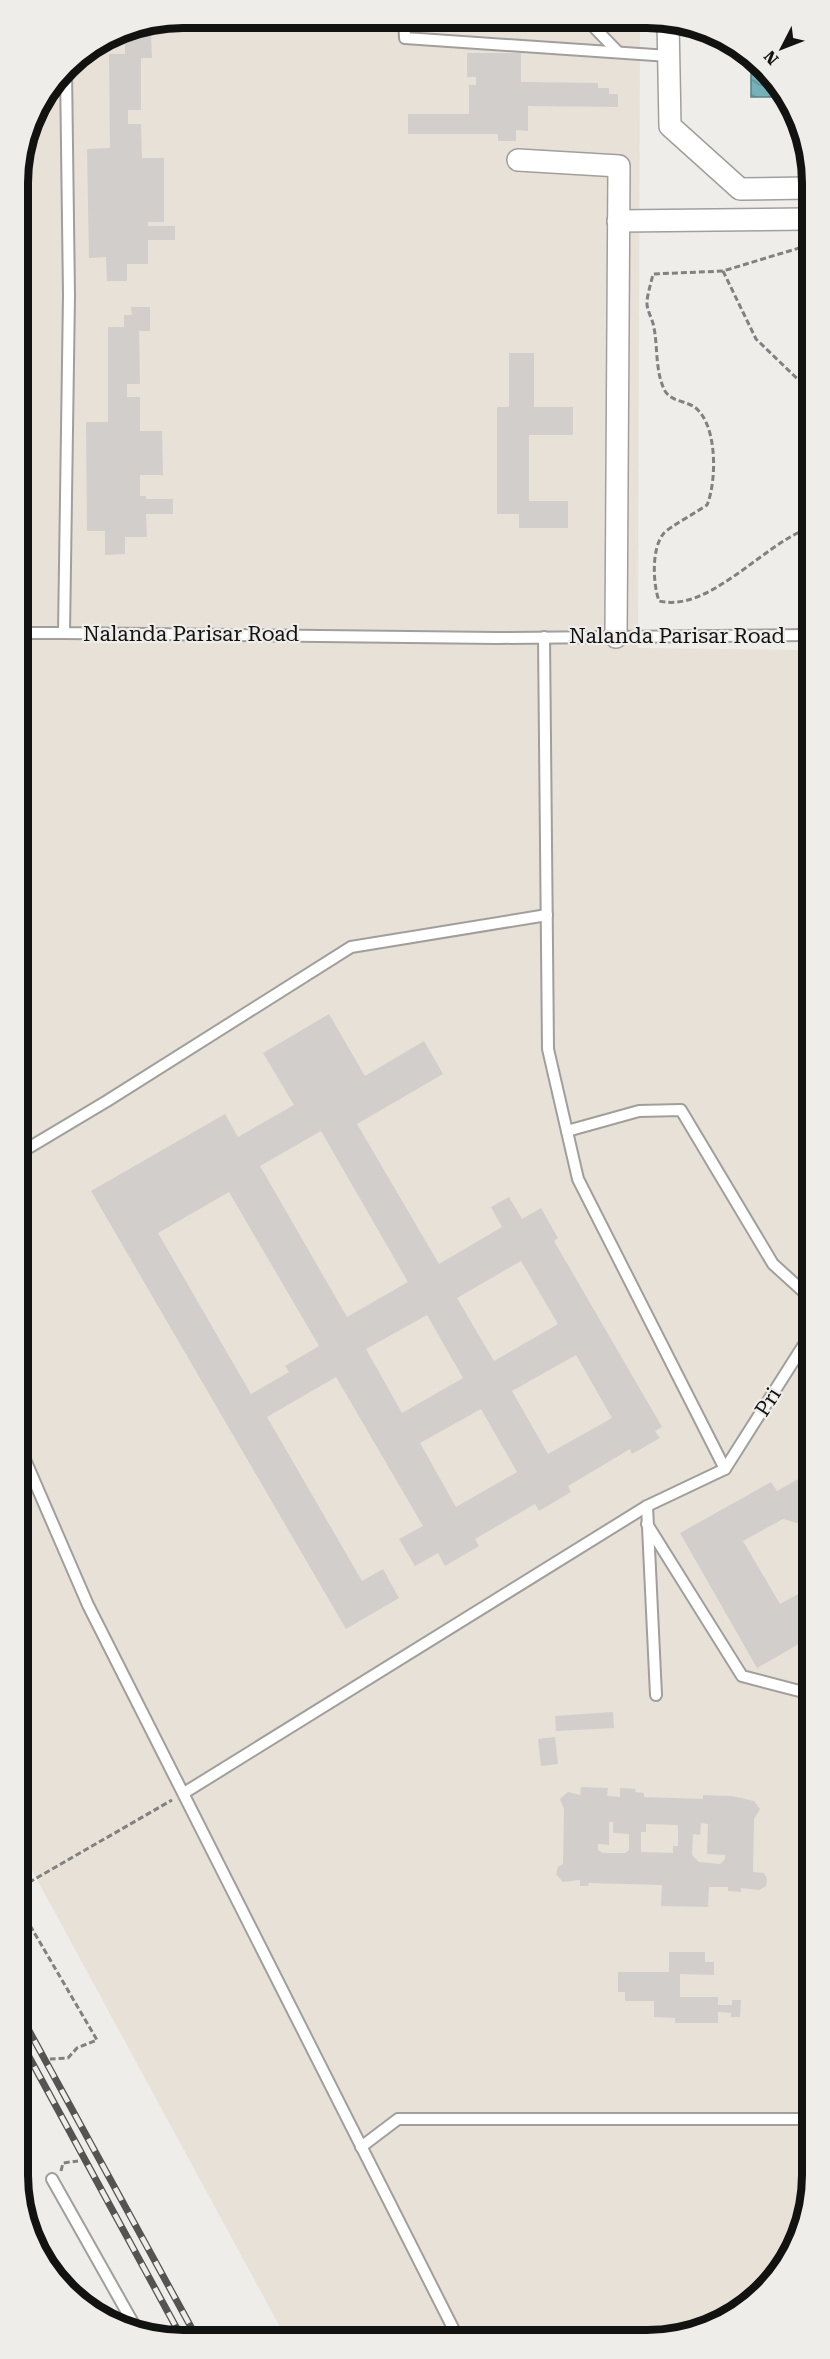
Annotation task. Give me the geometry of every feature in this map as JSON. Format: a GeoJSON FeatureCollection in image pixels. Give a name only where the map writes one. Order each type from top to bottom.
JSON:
{"type":"FeatureCollection","features":[{"type":"Feature","properties":{"kind":"street"},"geometry":{"type":"LineString","coordinates":[[668,30],[670,126],[740,189],[802,188]]}},
{"type":"Feature","properties":{"kind":"street"},"geometry":{"type":"LineString","coordinates":[[518,160],[619,166],[616,637]]}},
{"type":"Feature","properties":{"kind":"street"},"geometry":{"type":"LineString","coordinates":[[618,221],[802,219]]}},
{"type":"Feature","properties":{"kind":"lane"},"geometry":{"type":"LineString","coordinates":[[595,28],[618,52]]}},
{"type":"Feature","properties":{"kind":"lane"},"geometry":{"type":"LineString","coordinates":[[404,29],[405,38],[669,56]]}},
{"type":"Feature","properties":{"kind":"lane","name":"Nalanda Parisar Road"},"geometry":{"type":"LineString","coordinates":[[66,82],[69,295],[64,633],[544,637],[802,635]]}},
{"type":"Feature","properties":{"kind":"lane"},"geometry":{"type":"LineString","coordinates":[[29,633],[64,633]]}},
{"type":"Feature","properties":{"kind":"lane"},"geometry":{"type":"LineString","coordinates":[[184,1793],[646,1506],[725,1469],[578,1179],[548,1049],[544,637]]}},
{"type":"Feature","properties":{"kind":"lane"},"geometry":{"type":"LineString","coordinates":[[29,1148],[351,947],[547,915]]}},
{"type":"Feature","properties":{"kind":"lane"},"geometry":{"type":"LineString","coordinates":[[567,1131],[639,1111],[681,1110],[773,1264],[801,1288]]}},
{"type":"Feature","properties":{"kind":"lane","name":"Pri"},"geometry":{"type":"LineString","coordinates":[[725,1469],[801,1349]]}},
{"type":"Feature","properties":{"kind":"lane"},"geometry":{"type":"LineString","coordinates":[[29,1469],[88,1605],[454,2330]]}},
{"type":"Feature","properties":{"kind":"lane"},"geometry":{"type":"LineString","coordinates":[[646,1506],[656,1695]]}},
{"type":"Feature","properties":{"kind":"lane"},"geometry":{"type":"LineString","coordinates":[[647,1524],[742,1676],[801,1691]]}},
{"type":"Feature","properties":{"kind":"lane"},"geometry":{"type":"LineString","coordinates":[[361,2147],[398,2120],[801,2119]]}},
{"type":"Feature","properties":{"kind":"lane"},"geometry":{"type":"LineString","coordinates":[[52,2179],[132,2322]]}},
{"type":"Feature","properties":{"kind":"path"},"geometry":{"type":"LineString","coordinates":[[802,247],[723,271],[653,274],[647,304],[654,327],[658,366],[666,392],[675,399],[693,406],[704,418],[712,449],[715,476],[707,505],[664,533],[658,546],[656,592],[659,601],[682,602],[706,593],[784,539],[802,531]]}},
{"type":"Feature","properties":{"kind":"path"},"geometry":{"type":"LineString","coordinates":[[723,271],[756,339],[802,383]]}},
{"type":"Feature","properties":{"kind":"path"},"geometry":{"type":"LineString","coordinates":[[29,1882],[184,1793]]}},
{"type":"Feature","properties":{"kind":"path"},"geometry":{"type":"LineString","coordinates":[[29,1924],[97,2040],[78,2048],[68,2058],[50,2059]]}},
{"type":"Feature","properties":{"kind":"path"},"geometry":{"type":"LineString","coordinates":[[52,2179],[61,2171],[63,2163],[78,2161]]}},
{"type":"Feature","properties":{"kind":"shaded area"},"geometry":{"type":"Polygon","coordinates":[[[640,28],[638,648],[802,650],[801,2186],[799,2206],[790,2235],[781,2253],[770,2270],[749,2292],[724,2310],[706,2319],[677,2328],[647,2330],[282,2330],[29,1865],[30,163],[40,124],[60,89],[81,67],[97,55],[124,40],[153,31],[173,29],[640,28]]]}},
{"type":"Feature","properties":{"kind":"water"},"geometry":{"type":"Polygon","coordinates":[[[751,69],[752,78],[760,78],[775,97],[751,97],[751,69]]]}},
{"type":"Feature","properties":{"kind":"building"},"geometry":{"type":"Polygon","coordinates":[[[151,34],[152,58],[141,58],[141,110],[128,110],[128,124],[141,124],[142,158],[164,158],[164,222],[148,222],[148,226],[175,226],[175,240],[148,240],[148,264],[127,264],[127,281],[107,281],[106,257],[89,258],[87,149],[110,148],[109,54],[125,54],[125,41],[133,41],[133,37],[151,34]]]}},
{"type":"Feature","properties":{"kind":"building"},"geometry":{"type":"Polygon","coordinates":[[[467,53],[521,53],[521,82],[598,83],[598,88],[609,88],[609,94],[618,94],[618,107],[528,106],[528,131],[516,130],[516,141],[498,141],[498,134],[408,134],[408,114],[469,114],[469,85],[476,85],[476,77],[467,77],[467,53]]]}},
{"type":"Feature","properties":{"kind":"building"},"geometry":{"type":"Polygon","coordinates":[[[131,307],[150,307],[150,331],[139,331],[140,384],[127,384],[127,397],[140,397],[140,431],[162,431],[163,475],[140,475],[140,496],[146,496],[146,499],[173,499],[173,514],[146,514],[147,537],[125,537],[125,554],[105,555],[105,531],[87,531],[86,422],[108,422],[108,327],[124,327],[124,315],[132,315],[131,307]]]}},
{"type":"Feature","properties":{"kind":"building"},"geometry":{"type":"Polygon","coordinates":[[[509,353],[534,353],[534,407],[573,407],[573,435],[529,435],[529,501],[568,501],[568,528],[519,528],[519,514],[497,514],[497,407],[509,407],[509,353]]]}},
{"type":"Feature","properties":{"kind":"building"},"geometry":{"type":"Polygon","coordinates":[[[329,1014],[365,1076],[424,1041],[443,1074],[357,1124],[439,1264],[502,1227],[491,1207],[509,1197],[522,1219],[541,1208],[558,1238],[554,1241],[662,1427],[655,1431],[660,1438],[632,1454],[630,1449],[568,1486],[571,1492],[539,1511],[535,1504],[475,1539],[479,1546],[445,1566],[438,1553],[415,1566],[399,1539],[423,1526],[336,1377],[267,1417],[362,1581],[383,1569],[399,1598],[346,1629],[91,1191],[225,1114],[238,1137],[294,1105],[263,1053],[329,1014]],[[321,1131],[260,1166],[347,1317],[408,1282],[321,1131]],[[229,1192],[158,1233],[251,1394],[289,1372],[285,1366],[319,1346],[229,1192]],[[521,1261],[457,1298],[494,1361],[558,1324],[521,1261]],[[427,1315],[366,1349],[402,1413],[463,1378],[427,1315]],[[576,1355],[512,1391],[548,1454],[612,1418],[576,1355]],[[481,1409],[420,1443],[456,1507],[517,1472],[481,1409]]]}},
{"type":"Feature","properties":{"kind":"building"},"geometry":{"type":"Polygon","coordinates":[[[801,1477],[801,1526],[783,1519],[743,1541],[780,1604],[801,1592],[801,1643],[757,1668],[680,1533],[771,1482],[777,1491],[801,1477]]]}},
{"type":"Feature","properties":{"kind":"building"},"geometry":{"type":"Polygon","coordinates":[[[613,1712],[614,1728],[556,1731],[555,1716],[613,1712]]]}},
{"type":"Feature","properties":{"kind":"building"},"geometry":{"type":"Polygon","coordinates":[[[555,1737],[558,1764],[541,1766],[538,1739],[555,1737]]]}},
{"type":"Feature","properties":{"kind":"building"},"geometry":{"type":"Polygon","coordinates":[[[581,1787],[608,1788],[607,1796],[620,1797],[620,1788],[636,1789],[635,1792],[644,1793],[644,1797],[703,1799],[703,1795],[732,1796],[754,1801],[760,1809],[754,1819],[753,1872],[764,1873],[767,1879],[766,1886],[759,1890],[741,1888],[741,1892],[728,1891],[728,1887],[709,1887],[708,1907],[661,1906],[662,1885],[589,1883],[588,1886],[580,1886],[580,1880],[563,1882],[556,1874],[558,1867],[563,1864],[564,1809],[560,1799],[568,1792],[580,1795],[581,1787]],[[609,1822],[609,1845],[598,1844],[598,1850],[603,1853],[625,1853],[629,1850],[629,1834],[613,1833],[613,1822],[609,1822]],[[701,1823],[700,1835],[693,1834],[692,1855],[699,1862],[720,1864],[725,1859],[725,1855],[707,1854],[708,1824],[701,1823]],[[646,1824],[646,1832],[641,1832],[641,1852],[673,1853],[673,1846],[678,1846],[678,1825],[646,1824]]]}},
{"type":"Feature","properties":{"kind":"building"},"geometry":{"type":"Polygon","coordinates":[[[669,1952],[705,1952],[705,1962],[714,1962],[714,1975],[680,1974],[680,1997],[718,1997],[718,2005],[732,2005],[732,2000],[741,2000],[740,2017],[731,2017],[731,2013],[718,2012],[718,2023],[675,2023],[675,2018],[654,2017],[654,2001],[625,2001],[625,1992],[618,1992],[618,1972],[669,1972],[669,1952]]]}},
{"type":"Feature","properties":{"kind":"railway"},"geometry":{"type":"LineString","coordinates":[[29,2031],[193,2330]]}},
{"type":"Feature","properties":{"kind":"railway"},"geometry":{"type":"LineString","coordinates":[[29,2057],[177,2330]]}}]}
